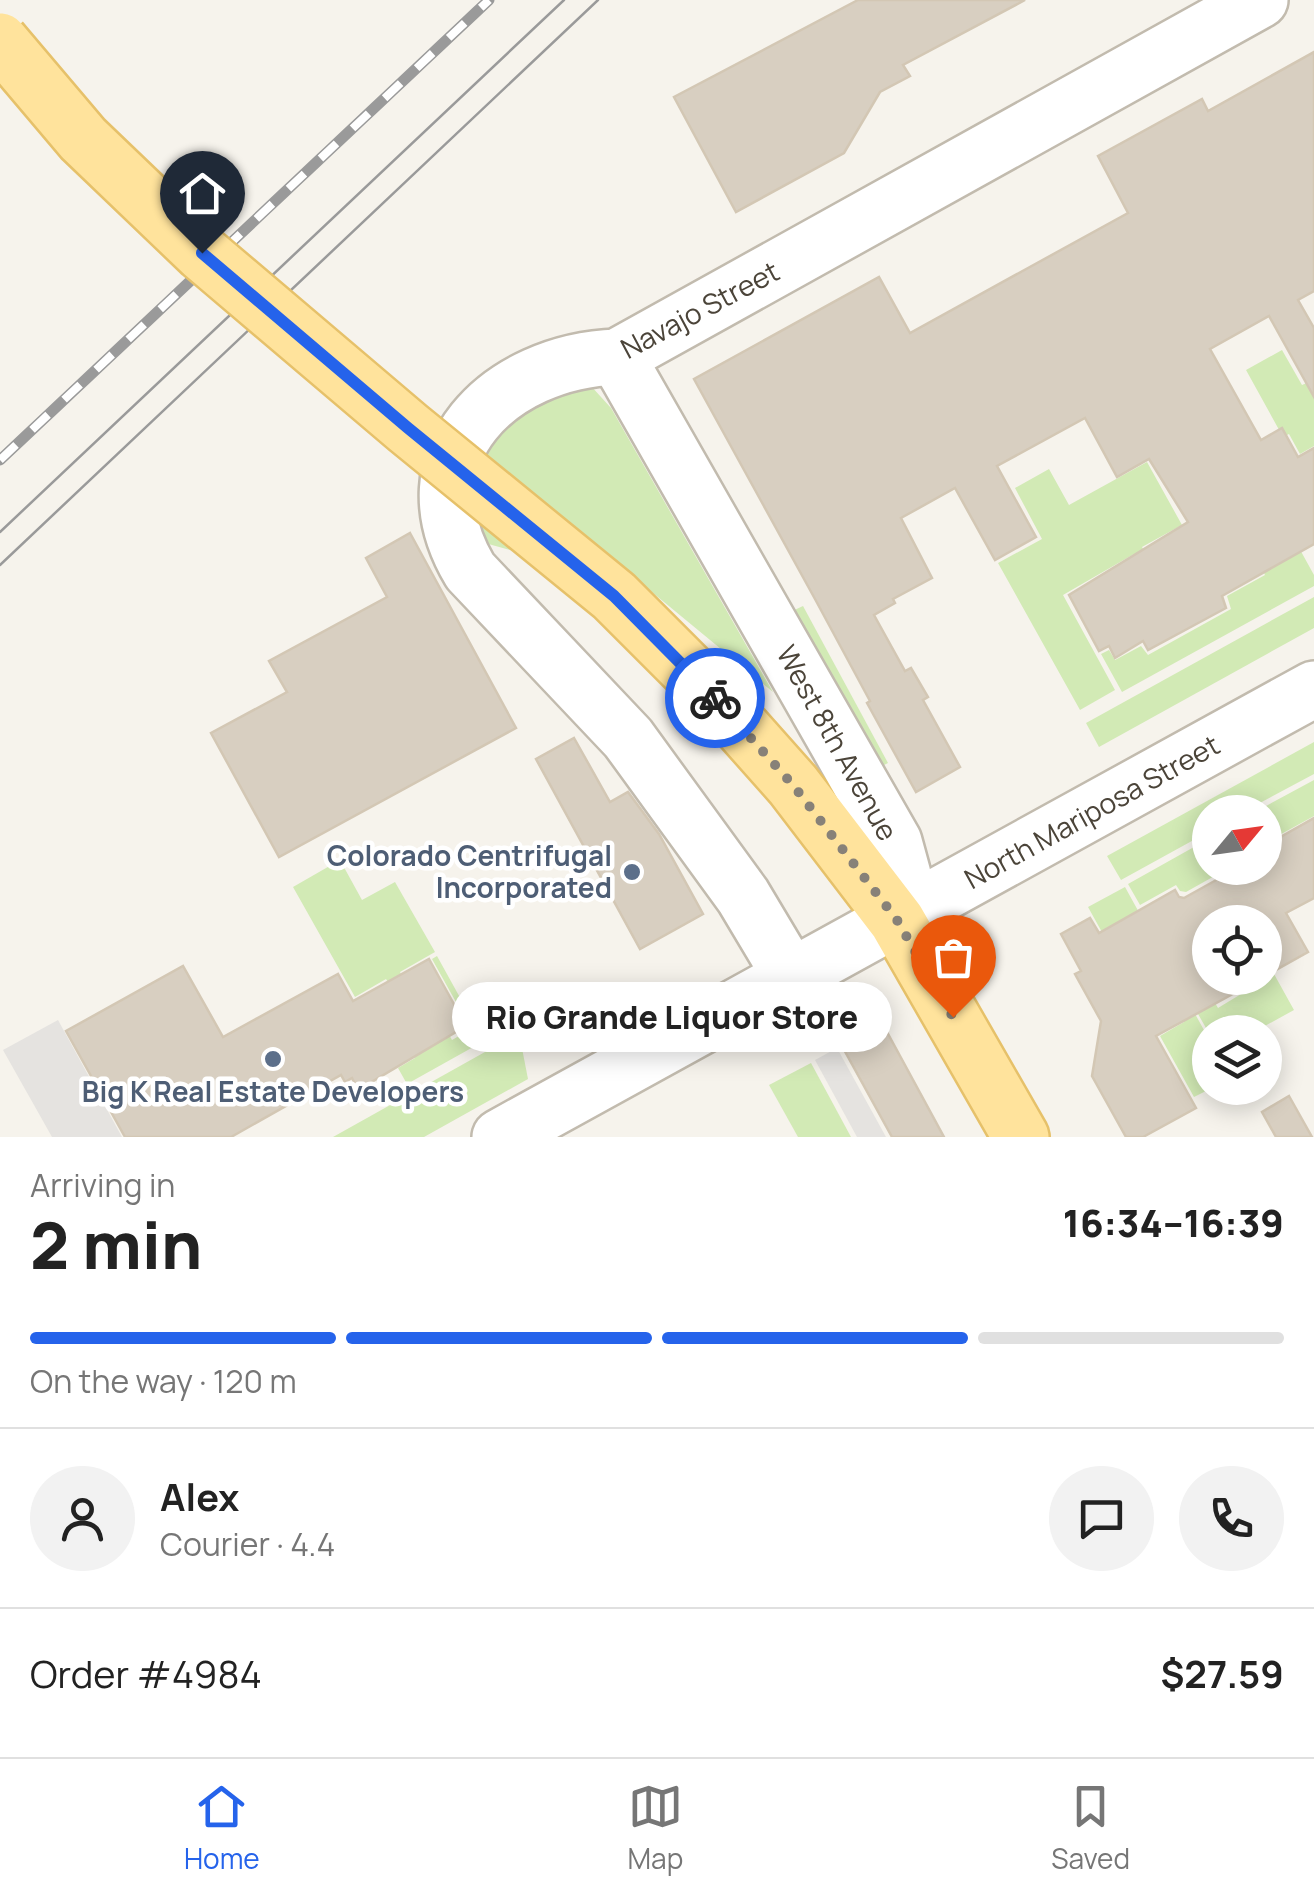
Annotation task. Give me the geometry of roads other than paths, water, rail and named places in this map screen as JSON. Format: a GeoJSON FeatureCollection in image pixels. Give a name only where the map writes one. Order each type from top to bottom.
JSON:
{"type":"FeatureCollection","features":[{"type":"Feature","properties":{"kind":"main road"},"geometry":{"type":"LineString","coordinates":[[0,41],[83,140],[202,253],[614,596],[714,696],[793,785],[897,920],[1022,1137]]}},
{"type":"Feature","properties":{"kind":"street","name":"Navajo Street"},"geometry":{"type":"LineString","coordinates":[[792,978],[743,896],[628,738],[470,571],[458,552],[448,524],[446,496],[448,471],[457,446],[480,414],[513,388],[549,370],[595,358],[617,357],[1260,0]]}},
{"type":"Feature","properties":{"kind":"street","name":"West 8th Avenue"},"geometry":{"type":"LineString","coordinates":[[617,357],[894,842],[903,875],[897,920]]}},
{"type":"Feature","properties":{"kind":"street","name":"North Mariposa Street"},"geometry":{"type":"LineString","coordinates":[[500,1137],[1314,689]]}},
{"type":"Feature","properties":{"kind":"tram line"},"geometry":{"type":"LineString","coordinates":[[0,532],[564,0]]}},
{"type":"Feature","properties":{"kind":"tram line"},"geometry":{"type":"LineString","coordinates":[[0,565],[598,0]]}},
{"type":"Feature","properties":{"kind":"railway"},"geometry":{"type":"LineString","coordinates":[[0,460],[489,0]]}},
{"type":"Feature","properties":{"kind":"place","name":"Colorado Centrifugal Incorporated"},"geometry":{"type":"Point","coordinates":[632,872]}},
{"type":"Feature","properties":{"kind":"place","name":"Rio Grande Liquor Store"},"geometry":{"type":"Point","coordinates":[953,1017]}},
{"type":"Feature","properties":{"kind":"place","name":"Big K Real Estate Developers"},"geometry":{"type":"Point","coordinates":[273,1059]}}]}
